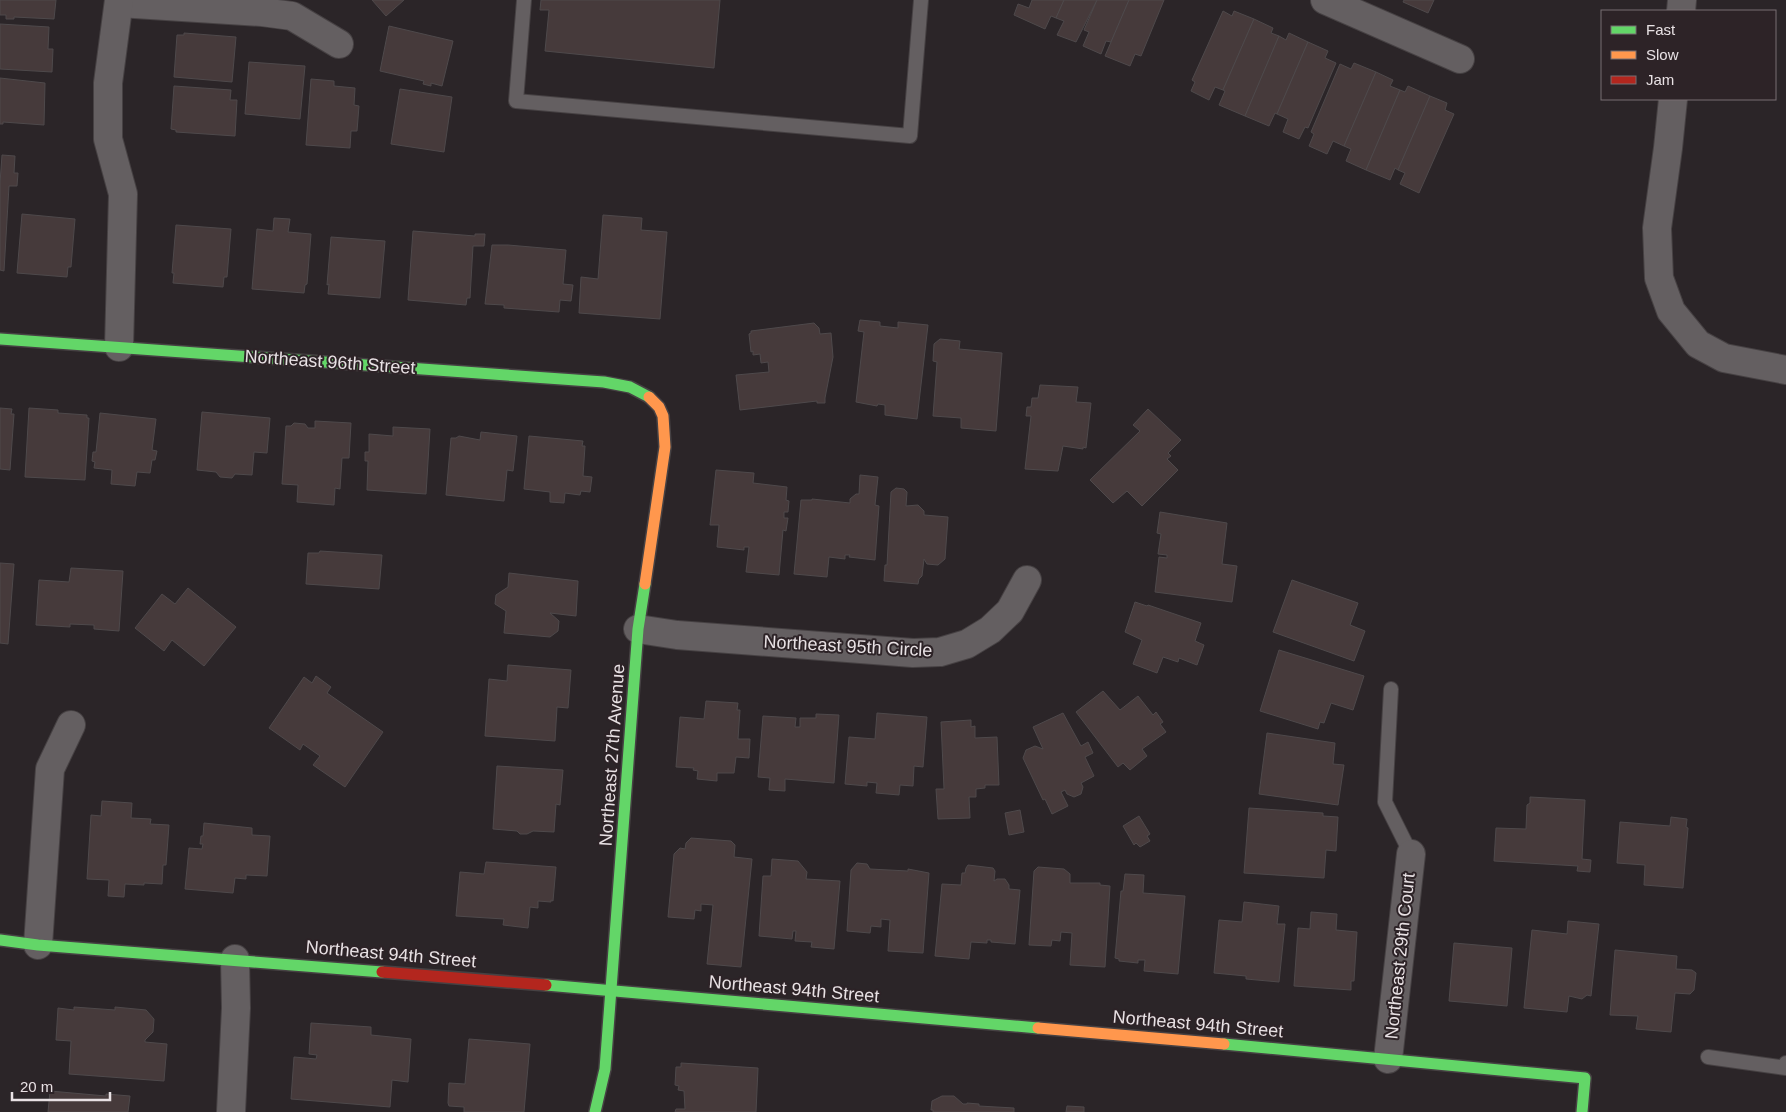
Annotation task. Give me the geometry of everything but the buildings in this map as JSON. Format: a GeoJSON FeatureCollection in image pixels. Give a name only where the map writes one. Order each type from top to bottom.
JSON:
{"type":"FeatureCollection","features":[{"type":"Feature","properties":{"kind":"street"},"geometry":{"type":"LineString","coordinates":[[1325,0],[1460,59]]}},
{"type":"Feature","properties":{"kind":"street"},"geometry":{"type":"LineString","coordinates":[[119,347],[123,194],[108,139],[108,83],[119,2],[262,12],[292,16],[339,44]]}},
{"type":"Feature","properties":{"kind":"street"},"geometry":{"type":"LineString","coordinates":[[1673,100],[1657,228],[1659,278],[1671,311],[1698,344],[1724,358],[1786,370]]}},
{"type":"Feature","properties":{"kind":"street","name":"Northeast 96th Street"},"geometry":{"type":"LineString","coordinates":[[0,339],[604,382],[625,385],[642,392],[655,403]]}},
{"type":"Feature","properties":{"kind":"street","name":"Northeast 27th Avenue"},"geometry":{"type":"LineString","coordinates":[[594,1112],[606,1068],[638,629],[665,447],[663,415],[655,403]]}},
{"type":"Feature","properties":{"kind":"street","name":"Northeast 95th Circle"},"geometry":{"type":"LineString","coordinates":[[638,629],[677,635],[914,653],[940,652],[967,644],[990,630],[1010,611],[1027,580]]}},
{"type":"Feature","properties":{"kind":"street"},"geometry":{"type":"LineString","coordinates":[[38,945],[50,769],[71,725]]}},
{"type":"Feature","properties":{"kind":"street","name":"Northeast 29th Court"},"geometry":{"type":"LineString","coordinates":[[1388,1058],[1411,854]]}},
{"type":"Feature","properties":{"kind":"street","name":"Northeast 94th Street"},"geometry":{"type":"LineString","coordinates":[[0,940],[38,945],[612,990],[1388,1058],[1585,1078],[1582,1112]]}},
{"type":"Feature","properties":{"kind":"street"},"geometry":{"type":"LineString","coordinates":[[230,1112],[236,1008],[235,959]]}},
{"type":"Feature","properties":{"kind":"lane"},"geometry":{"type":"LineString","coordinates":[[524,0],[516,101],[910,136],[921,0]]}},
{"type":"Feature","properties":{"kind":"lane"},"geometry":{"type":"LineString","coordinates":[[1391,689],[1385,802],[1411,854]]}},
{"type":"Feature","properties":{"kind":"lane"},"geometry":{"type":"LineString","coordinates":[[1708,1057],[1786,1068],[1786,1063]]}},
{"type":"Feature","properties":{"kind":"traffic: fast"},"geometry":{"type":"LineString","coordinates":[[0,339],[604,382],[630,387],[649,397]]}},
{"type":"Feature","properties":{"kind":"traffic: fast"},"geometry":{"type":"LineString","coordinates":[[595,1112],[605,1069],[638,629],[645,584]]}},
{"type":"Feature","properties":{"kind":"traffic: fast"},"geometry":{"type":"LineString","coordinates":[[0,940],[38,945],[382,972]]}},
{"type":"Feature","properties":{"kind":"traffic: fast"},"geometry":{"type":"LineString","coordinates":[[546,985],[1038,1028]]}},
{"type":"Feature","properties":{"kind":"traffic: fast"},"geometry":{"type":"LineString","coordinates":[[1224,1044],[1585,1078],[1582,1112]]}},
{"type":"Feature","properties":{"kind":"traffic: slow"},"geometry":{"type":"LineString","coordinates":[[645,584],[665,447],[663,416],[659,407],[649,397]]}},
{"type":"Feature","properties":{"kind":"traffic: slow"},"geometry":{"type":"LineString","coordinates":[[1038,1028],[1224,1044]]}},
{"type":"Feature","properties":{"kind":"traffic: jam"},"geometry":{"type":"LineString","coordinates":[[382,972],[546,985]]}}]}
